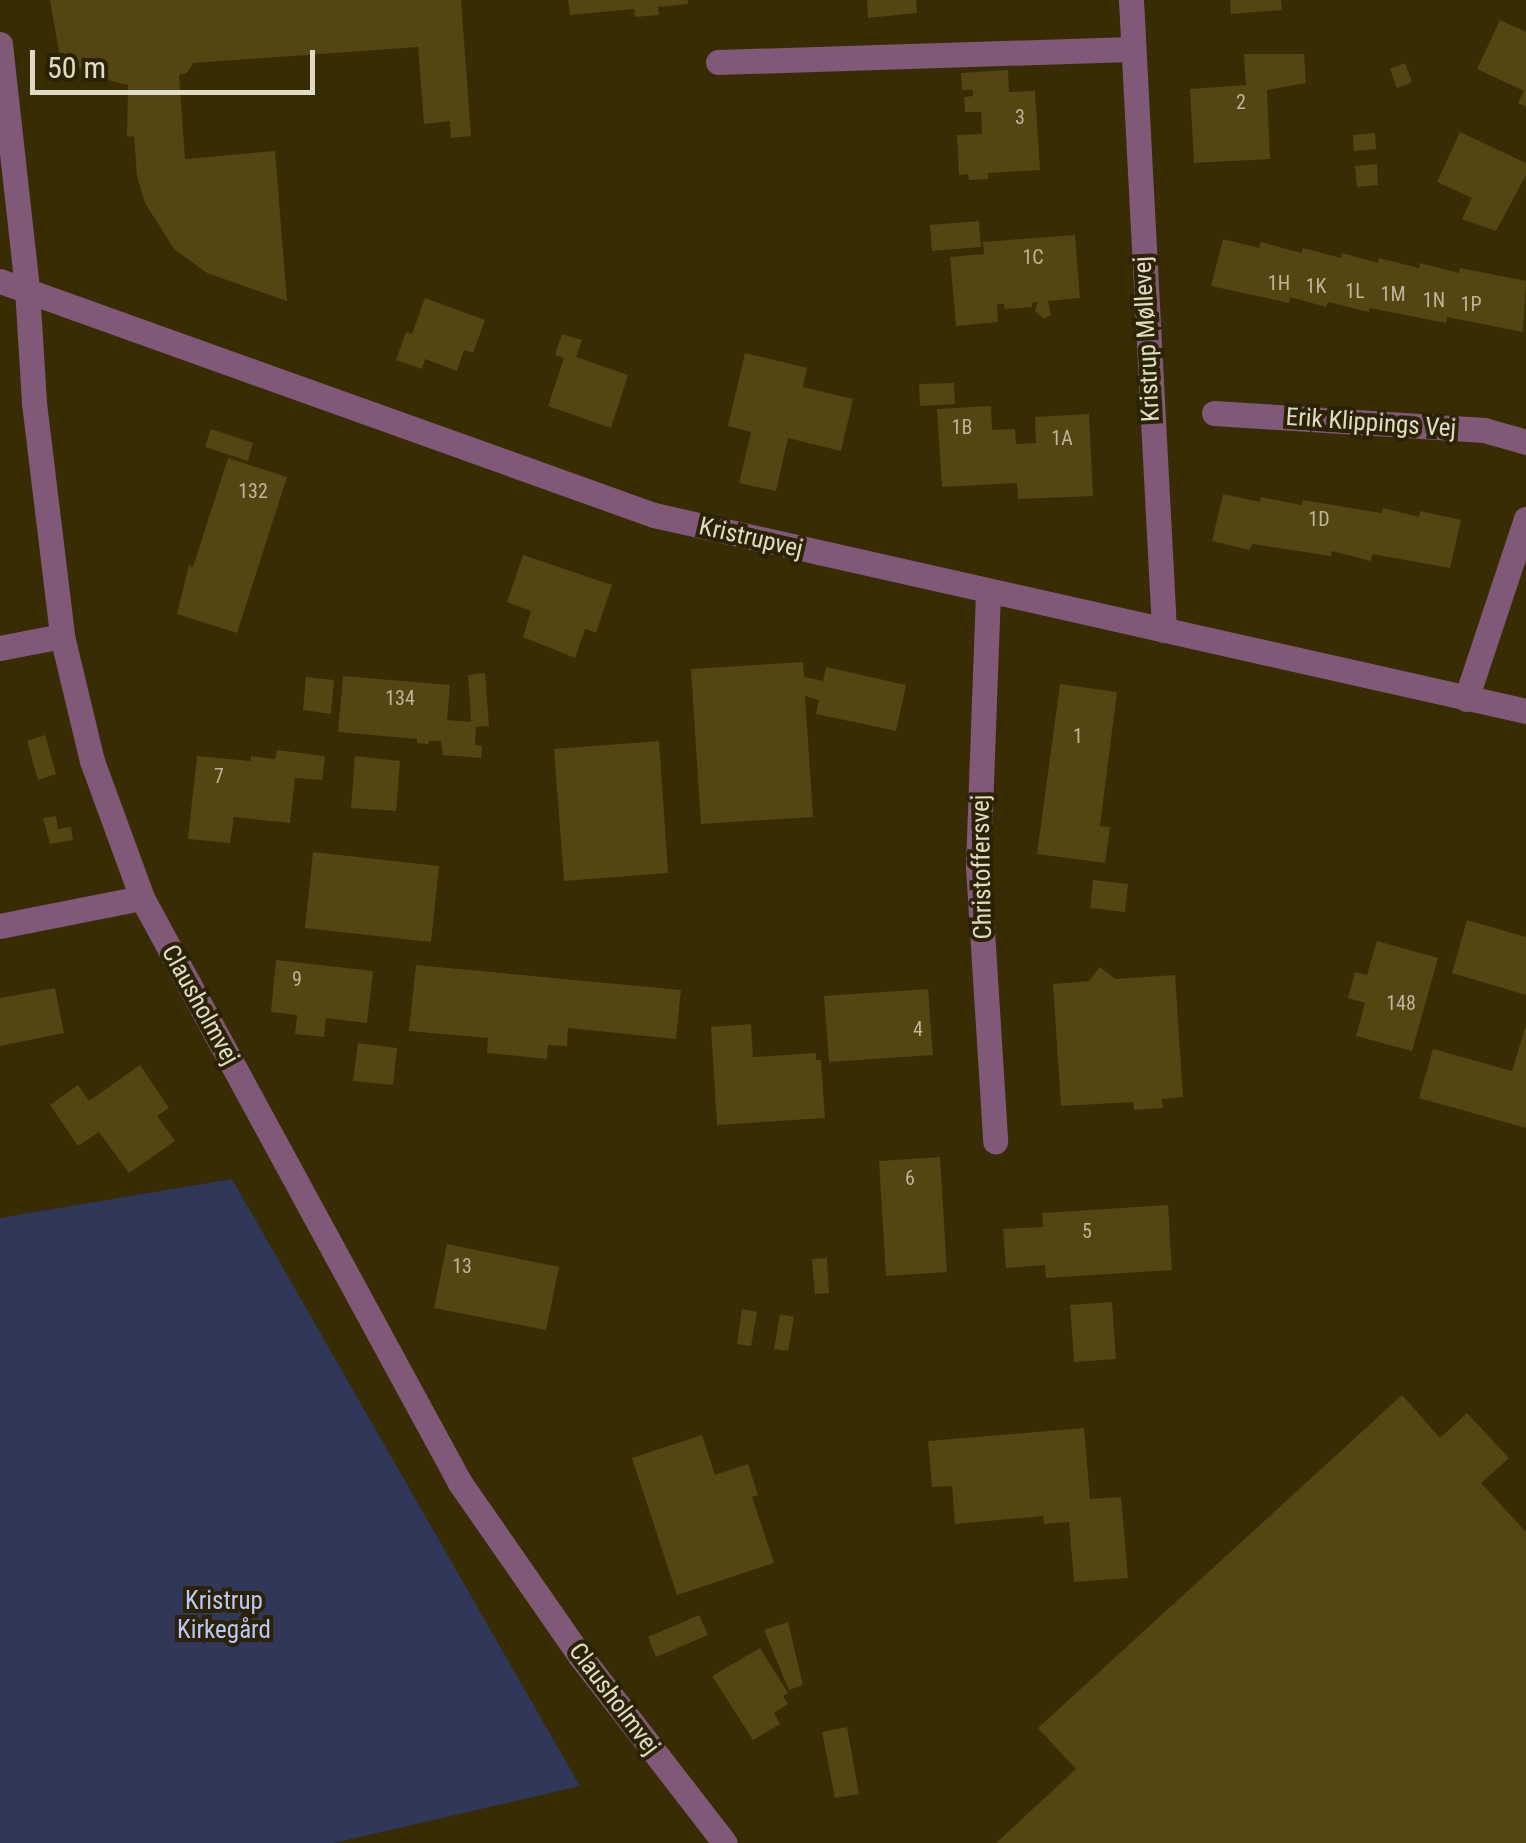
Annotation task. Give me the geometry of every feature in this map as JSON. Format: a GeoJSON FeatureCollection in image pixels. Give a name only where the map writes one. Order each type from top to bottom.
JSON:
{"type":"FeatureCollection","features":[{"type":"Feature","properties":{"kind":"street","name":"Kristrup Møllevej"},"geometry":{"type":"LineString","coordinates":[[1131,0],[1164,630]]}},
{"type":"Feature","properties":{"kind":"street","name":"Clausholmvej"},"geometry":{"type":"LineString","coordinates":[[0,44],[28,288],[34,403],[62,636],[92,761],[142,898],[460,1482],[581,1657],[725,1843]]}},
{"type":"Feature","properties":{"kind":"street"},"geometry":{"type":"LineString","coordinates":[[718,62],[1131,49]]}},
{"type":"Feature","properties":{"kind":"street","name":"Kristrupvej"},"geometry":{"type":"LineString","coordinates":[[0,281],[654,515],[1526,711]]}},
{"type":"Feature","properties":{"kind":"street","name":"Erik Klippings Vej"},"geometry":{"type":"LineString","coordinates":[[1214,413],[1484,430],[1526,442]]}},
{"type":"Feature","properties":{"kind":"street"},"geometry":{"type":"LineString","coordinates":[[1466,698],[1526,518]]}},
{"type":"Feature","properties":{"kind":"street","name":"Christoffersvej"},"geometry":{"type":"LineString","coordinates":[[988,592],[978,867],[995,1141]]}},
{"type":"Feature","properties":{"kind":"street"},"geometry":{"type":"LineString","coordinates":[[0,648],[62,636]]}},
{"type":"Feature","properties":{"kind":"street"},"geometry":{"type":"LineString","coordinates":[[0,926],[142,898]]}},
{"type":"Feature","properties":{"kind":"green space","name":"Kristrup Kirkegård"},"geometry":{"type":"Polygon","coordinates":[[[232,1179],[580,1786],[334,1843],[0,1843],[0,1218],[232,1179]]]}},
{"type":"Feature","properties":{"kind":"building"},"geometry":{"type":"Polygon","coordinates":[[[50,0],[461,0],[471,136],[451,138],[450,121],[424,124],[418,47],[193,63],[187,73],[179,75],[185,159],[275,151],[287,301],[207,273],[174,249],[145,203],[137,176],[134,136],[127,137],[128,85],[90,76],[59,52],[50,0]]]}},
{"type":"Feature","properties":{"kind":"building"},"geometry":{"type":"Polygon","coordinates":[[[568,0],[688,0],[688,4],[658,7],[659,15],[635,17],[634,9],[570,15],[568,0]]]}},
{"type":"Feature","properties":{"kind":"building"},"geometry":{"type":"Polygon","coordinates":[[[867,0],[916,0],[917,13],[868,18],[867,0]]]}},
{"type":"Feature","properties":{"kind":"building"},"geometry":{"type":"Polygon","coordinates":[[[1230,0],[1281,0],[1282,10],[1231,14],[1230,0]]]}},
{"type":"Feature","properties":{"kind":"building"},"geometry":{"type":"Polygon","coordinates":[[[1500,20],[1526,32],[1526,107],[1518,103],[1524,91],[1477,69],[1500,20]]]}},
{"type":"Feature","properties":{"kind":"building"},"geometry":{"type":"Polygon","coordinates":[[[1244,54],[1304,54],[1306,83],[1267,90],[1270,159],[1194,163],[1190,89],[1246,85],[1244,54]]]}},
{"type":"Feature","properties":{"kind":"building"},"geometry":{"type":"Polygon","coordinates":[[[1405,63],[1412,82],[1397,88],[1390,69],[1405,63]]]}},
{"type":"Feature","properties":{"kind":"building"},"geometry":{"type":"Polygon","coordinates":[[[1008,70],[1009,92],[1035,91],[1040,170],[988,173],[988,179],[969,180],[968,174],[959,175],[957,135],[982,134],[981,112],[965,112],[964,97],[973,96],[973,90],[962,90],[961,73],[1008,70]]]}},
{"type":"Feature","properties":{"kind":"building"},"geometry":{"type":"Polygon","coordinates":[[[1460,132],[1526,163],[1526,175],[1496,231],[1462,219],[1472,198],[1437,182],[1460,132]]]}},
{"type":"Feature","properties":{"kind":"building"},"geometry":{"type":"Polygon","coordinates":[[[1375,133],[1376,149],[1354,151],[1353,135],[1375,133]]]}},
{"type":"Feature","properties":{"kind":"building"},"geometry":{"type":"Polygon","coordinates":[[[1377,164],[1378,185],[1357,187],[1355,166],[1377,164]]]}},
{"type":"Feature","properties":{"kind":"building"},"geometry":{"type":"Polygon","coordinates":[[[979,221],[981,247],[932,251],[930,225],[979,221]]]}},
{"type":"Feature","properties":{"kind":"building"},"geometry":{"type":"Polygon","coordinates":[[[1075,235],[1080,298],[1048,301],[1051,315],[1044,319],[1035,311],[1038,302],[1032,303],[1032,307],[1005,309],[1004,304],[997,304],[998,322],[956,326],[950,257],[984,254],[983,242],[1075,235]]]}},
{"type":"Feature","properties":{"kind":"building"},"geometry":{"type":"Polygon","coordinates":[[[1223,239],[1259,248],[1261,242],[1301,253],[1303,248],[1341,258],[1342,253],[1378,263],[1379,258],[1419,268],[1420,263],[1459,273],[1460,268],[1526,281],[1523,332],[1447,317],[1446,323],[1328,302],[1326,307],[1290,297],[1289,303],[1211,286],[1223,239]]]}},
{"type":"Feature","properties":{"kind":"building"},"geometry":{"type":"Polygon","coordinates":[[[425,298],[485,320],[473,353],[464,350],[457,371],[425,359],[422,369],[396,360],[406,332],[412,334],[425,298]]]}},
{"type":"Feature","properties":{"kind":"building"},"geometry":{"type":"Polygon","coordinates":[[[562,334],[582,340],[576,357],[628,375],[611,428],[548,406],[564,358],[555,355],[562,334]]]}},
{"type":"Feature","properties":{"kind":"building"},"geometry":{"type":"Polygon","coordinates":[[[745,353],[807,368],[803,387],[853,399],[841,451],[788,438],[776,491],[739,483],[751,432],[728,426],[745,353]]]}},
{"type":"Feature","properties":{"kind":"building"},"geometry":{"type":"Polygon","coordinates":[[[954,383],[955,404],[920,406],[919,384],[954,383]]]}},
{"type":"Feature","properties":{"kind":"building"},"geometry":{"type":"Polygon","coordinates":[[[991,406],[992,430],[1015,429],[1016,444],[1036,443],[1035,417],[1089,414],[1093,496],[1018,499],[1017,483],[942,487],[937,409],[991,406]]]}},
{"type":"Feature","properties":{"kind":"building"},"geometry":{"type":"Polygon","coordinates":[[[211,429],[253,443],[248,461],[205,447],[211,429]]]}},
{"type":"Feature","properties":{"kind":"building"},"geometry":{"type":"Polygon","coordinates":[[[228,458],[287,477],[237,633],[177,614],[189,565],[193,567],[228,458]]]}},
{"type":"Feature","properties":{"kind":"building"},"geometry":{"type":"Polygon","coordinates":[[[1223,494],[1260,502],[1261,497],[1301,505],[1303,500],[1381,513],[1383,508],[1419,517],[1420,511],[1461,520],[1450,568],[1372,554],[1371,561],[1332,551],[1331,556],[1252,544],[1250,550],[1212,541],[1223,494]]]}},
{"type":"Feature","properties":{"kind":"building"},"geometry":{"type":"Polygon","coordinates":[[[523,555],[612,585],[596,633],[585,629],[575,658],[523,637],[531,611],[507,602],[523,555]]]}},
{"type":"Feature","properties":{"kind":"building"},"geometry":{"type":"Polygon","coordinates":[[[803,662],[804,677],[823,681],[826,667],[906,685],[896,731],[816,714],[819,700],[805,696],[813,817],[701,824],[691,669],[803,662]]]}},
{"type":"Feature","properties":{"kind":"building"},"geometry":{"type":"Polygon","coordinates":[[[485,673],[489,726],[476,727],[475,745],[482,746],[481,758],[443,755],[441,741],[428,744],[417,743],[417,739],[338,732],[343,676],[450,685],[447,720],[471,722],[468,675],[485,673]]]}},
{"type":"Feature","properties":{"kind":"building"},"geometry":{"type":"Polygon","coordinates":[[[306,677],[334,680],[331,714],[303,710],[306,677]]]}},
{"type":"Feature","properties":{"kind":"building"},"geometry":{"type":"Polygon","coordinates":[[[1060,684],[1117,692],[1100,826],[1110,827],[1105,863],[1037,854],[1060,684]]]}},
{"type":"Feature","properties":{"kind":"building"},"geometry":{"type":"Polygon","coordinates":[[[45,735],[56,774],[38,780],[27,741],[45,735]]]}},
{"type":"Feature","properties":{"kind":"building"},"geometry":{"type":"Polygon","coordinates":[[[659,741],[668,873],[564,881],[554,749],[659,741]]]}},
{"type":"Feature","properties":{"kind":"building"},"geometry":{"type":"Polygon","coordinates":[[[277,750],[325,756],[322,780],[295,778],[290,823],[234,817],[230,843],[188,839],[197,756],[251,761],[251,756],[275,759],[277,750]]]}},
{"type":"Feature","properties":{"kind":"building"},"geometry":{"type":"Polygon","coordinates":[[[355,756],[400,761],[396,811],[351,808],[355,756]]]}},
{"type":"Feature","properties":{"kind":"building"},"geometry":{"type":"Polygon","coordinates":[[[56,816],[58,829],[71,827],[73,840],[50,844],[43,818],[56,816]]]}},
{"type":"Feature","properties":{"kind":"building"},"geometry":{"type":"Polygon","coordinates":[[[313,852],[439,866],[431,942],[305,928],[313,852]]]}},
{"type":"Feature","properties":{"kind":"building"},"geometry":{"type":"Polygon","coordinates":[[[1093,880],[1128,884],[1125,912],[1090,908],[1093,880]]]}},
{"type":"Feature","properties":{"kind":"building"},"geometry":{"type":"Polygon","coordinates":[[[1467,920],[1526,937],[1526,995],[1452,973],[1467,920]]]}},
{"type":"Feature","properties":{"kind":"building"},"geometry":{"type":"Polygon","coordinates":[[[1377,941],[1438,958],[1412,1051],[1356,1036],[1365,1003],[1348,998],[1355,972],[1367,975],[1377,941]]]}},
{"type":"Feature","properties":{"kind":"building"},"geometry":{"type":"Polygon","coordinates":[[[276,960],[373,971],[367,1023],[326,1018],[324,1037],[295,1034],[297,1015],[271,1012],[276,960]]]}},
{"type":"Feature","properties":{"kind":"building"},"geometry":{"type":"Polygon","coordinates":[[[416,965],[681,990],[676,1039],[568,1028],[567,1046],[548,1045],[547,1059],[487,1053],[488,1038],[409,1031],[416,965]]]}},
{"type":"Feature","properties":{"kind":"building"},"geometry":{"type":"Polygon","coordinates":[[[1100,967],[1115,979],[1175,975],[1183,1097],[1162,1099],[1163,1108],[1134,1110],[1133,1102],[1061,1106],[1053,984],[1089,981],[1100,967]]]}},
{"type":"Feature","properties":{"kind":"building"},"geometry":{"type":"Polygon","coordinates":[[[55,988],[64,1033],[0,1046],[0,998],[55,988]]]}},
{"type":"Feature","properties":{"kind":"building"},"geometry":{"type":"Polygon","coordinates":[[[928,989],[933,1055],[829,1062],[824,996],[928,989]]]}},
{"type":"Feature","properties":{"kind":"building"},"geometry":{"type":"Polygon","coordinates":[[[751,1024],[753,1057],[816,1053],[816,1060],[821,1060],[825,1118],[717,1125],[711,1027],[751,1024]]]}},
{"type":"Feature","properties":{"kind":"building"},"geometry":{"type":"Polygon","coordinates":[[[1526,1025],[1526,1128],[1419,1098],[1433,1049],[1512,1071],[1526,1025]]]}},
{"type":"Feature","properties":{"kind":"building"},"geometry":{"type":"Polygon","coordinates":[[[358,1043],[397,1048],[393,1085],[353,1081],[358,1043]]]}},
{"type":"Feature","properties":{"kind":"building"},"geometry":{"type":"Polygon","coordinates":[[[140,1065],[169,1108],[157,1116],[175,1141],[129,1173],[99,1132],[78,1146],[50,1105],[78,1085],[89,1101],[140,1065]]]}},
{"type":"Feature","properties":{"kind":"building"},"geometry":{"type":"Polygon","coordinates":[[[940,1157],[947,1272],[886,1276],[879,1161],[940,1157]]]}},
{"type":"Feature","properties":{"kind":"building"},"geometry":{"type":"Polygon","coordinates":[[[1168,1205],[1172,1270],[1046,1278],[1045,1265],[1006,1268],[1003,1229],[1043,1227],[1042,1213],[1168,1205]]]}},
{"type":"Feature","properties":{"kind":"building"},"geometry":{"type":"Polygon","coordinates":[[[447,1244],[559,1267],[546,1330],[434,1308],[447,1244]]]}},
{"type":"Feature","properties":{"kind":"building"},"geometry":{"type":"Polygon","coordinates":[[[827,1258],[829,1293],[815,1294],[812,1259],[827,1258]]]}},
{"type":"Feature","properties":{"kind":"building"},"geometry":{"type":"Polygon","coordinates":[[[1112,1302],[1116,1359],[1074,1362],[1070,1305],[1112,1302]]]}},
{"type":"Feature","properties":{"kind":"building"},"geometry":{"type":"Polygon","coordinates":[[[742,1309],[757,1312],[751,1346],[737,1344],[742,1309]]]}},
{"type":"Feature","properties":{"kind":"building"},"geometry":{"type":"Polygon","coordinates":[[[780,1314],[794,1317],[788,1351],[774,1349],[780,1314]]]}},
{"type":"Feature","properties":{"kind":"building"},"geometry":{"type":"Polygon","coordinates":[[[1402,1395],[1440,1438],[1467,1413],[1509,1458],[1481,1483],[1526,1532],[1526,1843],[996,1843],[1076,1769],[1038,1728],[1402,1395]]]}},
{"type":"Feature","properties":{"kind":"building"},"geometry":{"type":"Polygon","coordinates":[[[1084,1428],[1090,1499],[1121,1497],[1128,1578],[1074,1582],[1069,1522],[1044,1524],[1043,1516],[955,1524],[952,1486],[932,1487],[928,1441],[1084,1428]]]}},
{"type":"Feature","properties":{"kind":"building"},"geometry":{"type":"Polygon","coordinates":[[[702,1435],[715,1475],[748,1464],[758,1495],[752,1497],[774,1563],[677,1595],[632,1458],[702,1435]]]}},
{"type":"Feature","properties":{"kind":"building"},"geometry":{"type":"Polygon","coordinates":[[[699,1615],[708,1635],[656,1657],[648,1637],[699,1615]]]}},
{"type":"Feature","properties":{"kind":"building"},"geometry":{"type":"Polygon","coordinates":[[[788,1622],[803,1685],[789,1690],[764,1630],[788,1622]]]}},
{"type":"Feature","properties":{"kind":"building"},"geometry":{"type":"Polygon","coordinates":[[[760,1648],[788,1693],[783,1696],[788,1704],[774,1713],[780,1724],[753,1740],[712,1676],[760,1648]]]}},
{"type":"Feature","properties":{"kind":"building"},"geometry":{"type":"Polygon","coordinates":[[[847,1727],[859,1794],[835,1798],[822,1732],[847,1727]]]}}]}
